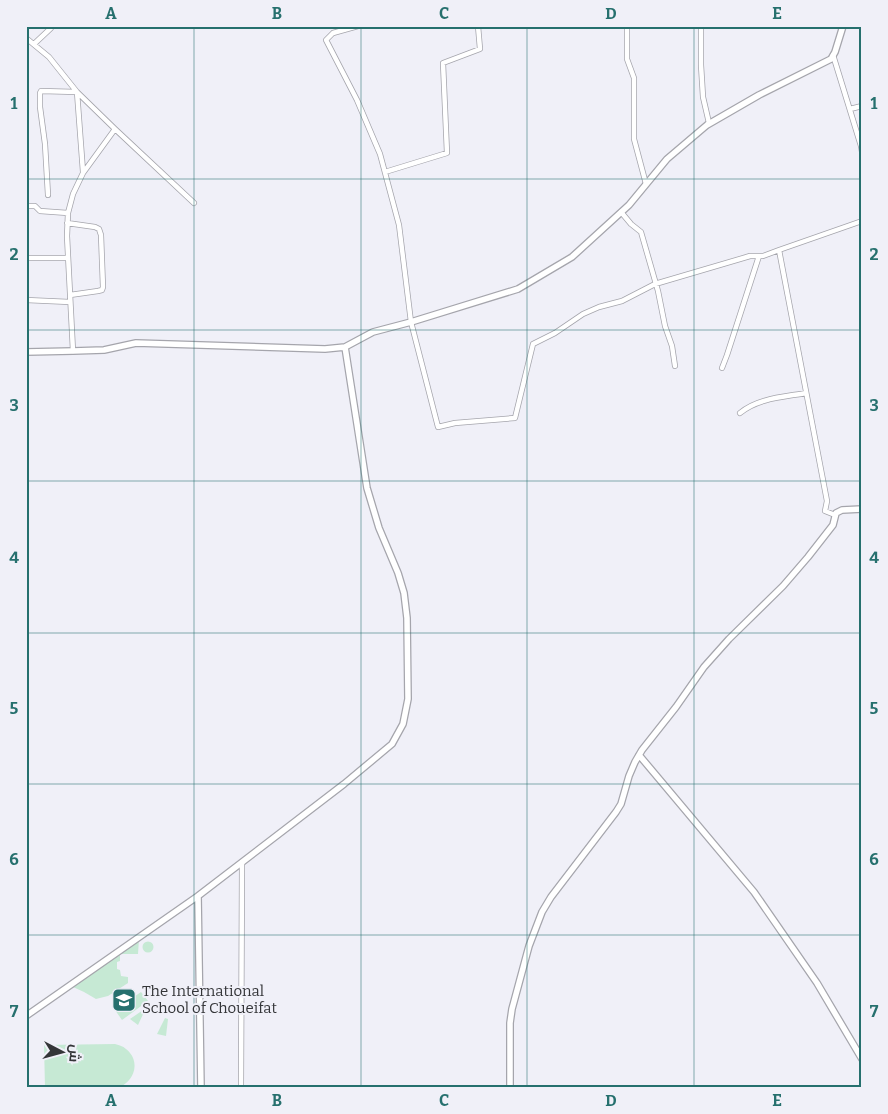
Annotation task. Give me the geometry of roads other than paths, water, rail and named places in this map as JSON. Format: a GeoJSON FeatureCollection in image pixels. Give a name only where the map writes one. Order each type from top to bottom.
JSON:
{"type":"FeatureCollection","features":[{"type":"Feature","properties":{"kind":"street"},"geometry":{"type":"LineString","coordinates":[[34,44],[51,26]]}},
{"type":"Feature","properties":{"kind":"street"},"geometry":{"type":"LineString","coordinates":[[358,26],[333,33],[326,40],[357,100],[380,154],[399,225],[411,322],[438,427],[455,423],[516,418],[534,344],[583,314],[599,307],[622,301],[655,284],[750,256],[762,256],[862,221]]}},
{"type":"Feature","properties":{"kind":"street"},"geometry":{"type":"LineString","coordinates":[[384,172],[447,153],[443,63],[480,49],[478,26]]}},
{"type":"Feature","properties":{"kind":"street"},"geometry":{"type":"LineString","coordinates":[[628,26],[627,59],[634,78],[634,139],[646,184]]}},
{"type":"Feature","properties":{"kind":"street"},"geometry":{"type":"LineString","coordinates":[[701,26],[703,97],[709,124]]}},
{"type":"Feature","properties":{"kind":"street"},"geometry":{"type":"LineString","coordinates":[[26,352],[104,350],[136,343],[325,349],[345,347],[373,332],[518,289],[572,257],[629,205],[667,158],[709,124],[759,95],[828,61],[833,56],[843,26]]}},
{"type":"Feature","properties":{"kind":"street"},"geometry":{"type":"LineString","coordinates":[[26,38],[49,57],[77,92],[194,202]]}},
{"type":"Feature","properties":{"kind":"street"},"geometry":{"type":"LineString","coordinates":[[833,56],[862,152]]}},
{"type":"Feature","properties":{"kind":"street"},"geometry":{"type":"LineString","coordinates":[[48,195],[40,93],[45,90],[77,92]]}},
{"type":"Feature","properties":{"kind":"street"},"geometry":{"type":"LineString","coordinates":[[77,92],[83,172]]}},
{"type":"Feature","properties":{"kind":"street"},"geometry":{"type":"LineString","coordinates":[[850,109],[862,106]]}},
{"type":"Feature","properties":{"kind":"street"},"geometry":{"type":"LineString","coordinates":[[73,352],[68,258],[68,213],[83,172],[115,129]]}},
{"type":"Feature","properties":{"kind":"street"},"geometry":{"type":"LineString","coordinates":[[26,206],[35,206],[40,211],[68,213]]}},
{"type":"Feature","properties":{"kind":"street"},"geometry":{"type":"LineString","coordinates":[[621,212],[630,224],[641,232],[672,346],[674,366]]}},
{"type":"Feature","properties":{"kind":"street"},"geometry":{"type":"LineString","coordinates":[[67,223],[95,227],[100,231],[103,287],[101,290],[70,295]]}},
{"type":"Feature","properties":{"kind":"street"},"geometry":{"type":"LineString","coordinates":[[779,250],[827,501],[825,511],[835,515]]}},
{"type":"Feature","properties":{"kind":"street"},"geometry":{"type":"LineString","coordinates":[[722,368],[759,256]]}},
{"type":"Feature","properties":{"kind":"street"},"geometry":{"type":"LineString","coordinates":[[26,258],[68,258]]}},
{"type":"Feature","properties":{"kind":"street"},"geometry":{"type":"LineString","coordinates":[[26,300],[70,302]]}},
{"type":"Feature","properties":{"kind":"street"},"geometry":{"type":"LineString","coordinates":[[26,1016],[198,896],[344,784],[392,744],[403,724],[408,699],[407,618],[404,593],[367,488],[345,347]]}},
{"type":"Feature","properties":{"kind":"street"},"geometry":{"type":"LineString","coordinates":[[740,413],[748,406],[766,400],[806,393]]}},
{"type":"Feature","properties":{"kind":"street"},"geometry":{"type":"LineString","coordinates":[[510,1088],[510,1023],[512,1009],[535,929],[551,897],[611,820],[621,804],[629,776],[639,755],[704,667],[729,639],[783,586],[834,525],[835,515],[840,510],[862,509]]}},
{"type":"Feature","properties":{"kind":"street"},"geometry":{"type":"LineString","coordinates":[[639,755],[754,892],[817,983],[862,1059]]}},
{"type":"Feature","properties":{"kind":"street"},"geometry":{"type":"LineString","coordinates":[[241,1088],[242,862]]}},
{"type":"Feature","properties":{"kind":"street"},"geometry":{"type":"LineString","coordinates":[[198,896],[201,1088]]}},
{"type":"Feature","properties":{"kind":"place","name":"The International School of Choueifat"},"geometry":{"type":"Point","coordinates":[124,1000]}}]}
